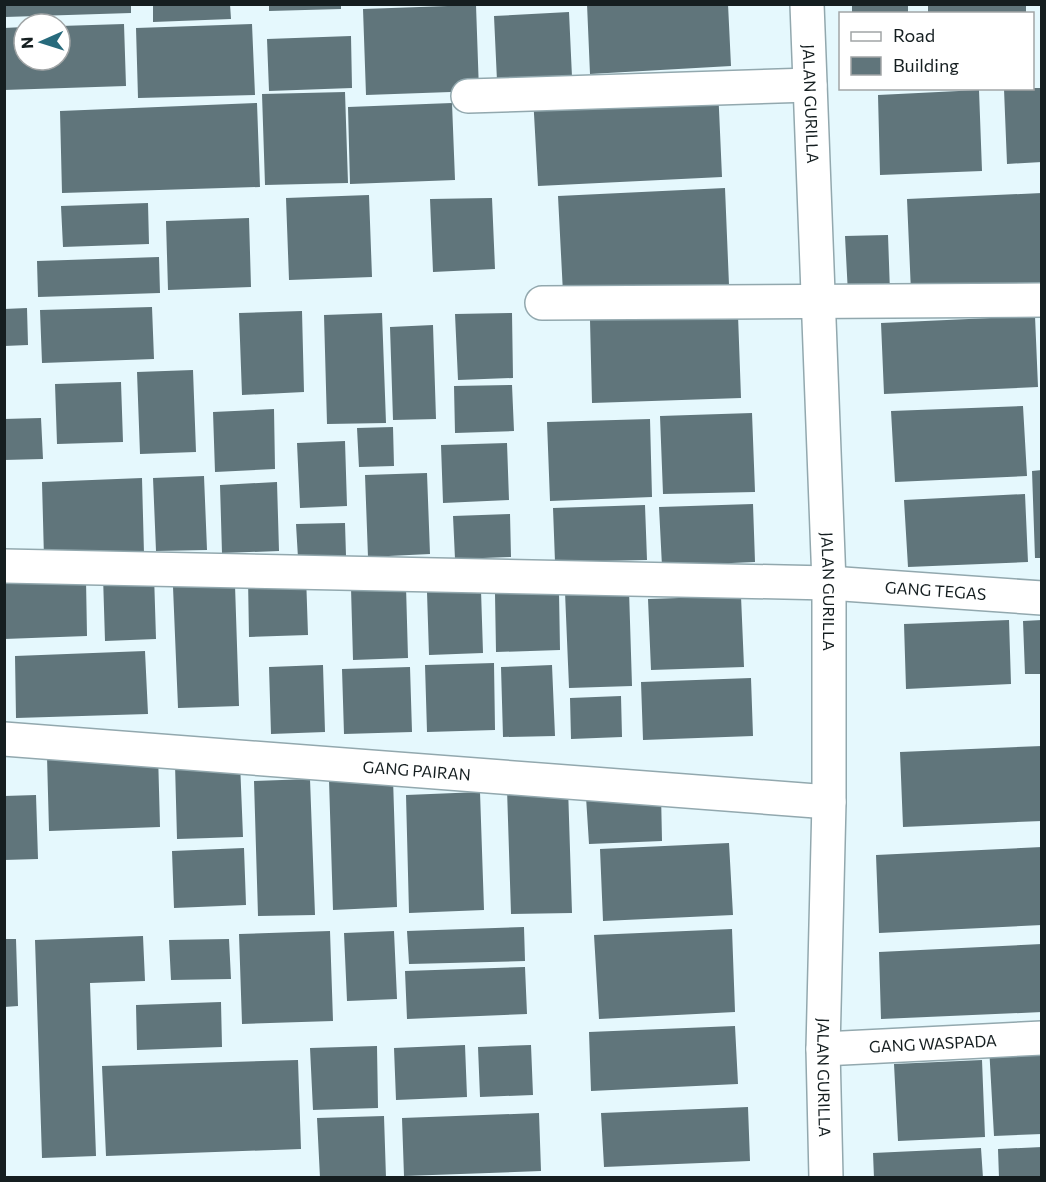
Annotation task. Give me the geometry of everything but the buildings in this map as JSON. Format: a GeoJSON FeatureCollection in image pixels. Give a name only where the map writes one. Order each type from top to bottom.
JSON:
{"type":"FeatureCollection","features":[{"type":"Feature","properties":{"kind":"street","name":"JALAN GURILLA"},"geometry":{"type":"LineString","coordinates":[[807,4],[829,583],[829,802],[823,1049],[826,1178]]}},
{"type":"Feature","properties":{"kind":"street"},"geometry":{"type":"LineString","coordinates":[[468,96],[810,85]]}},
{"type":"Feature","properties":{"kind":"street"},"geometry":{"type":"LineString","coordinates":[[542,303],[1041,300]]}},
{"type":"Feature","properties":{"kind":"street","name":"GANG TEGAS"},"geometry":{"type":"LineString","coordinates":[[4,566],[829,583],[1041,598]]}},
{"type":"Feature","properties":{"kind":"street","name":"GANG PAIRAN"},"geometry":{"type":"LineString","coordinates":[[4,739],[829,802]]}},
{"type":"Feature","properties":{"kind":"street","name":"GANG WASPADA"},"geometry":{"type":"LineString","coordinates":[[823,1049],[1041,1038]]}}]}
